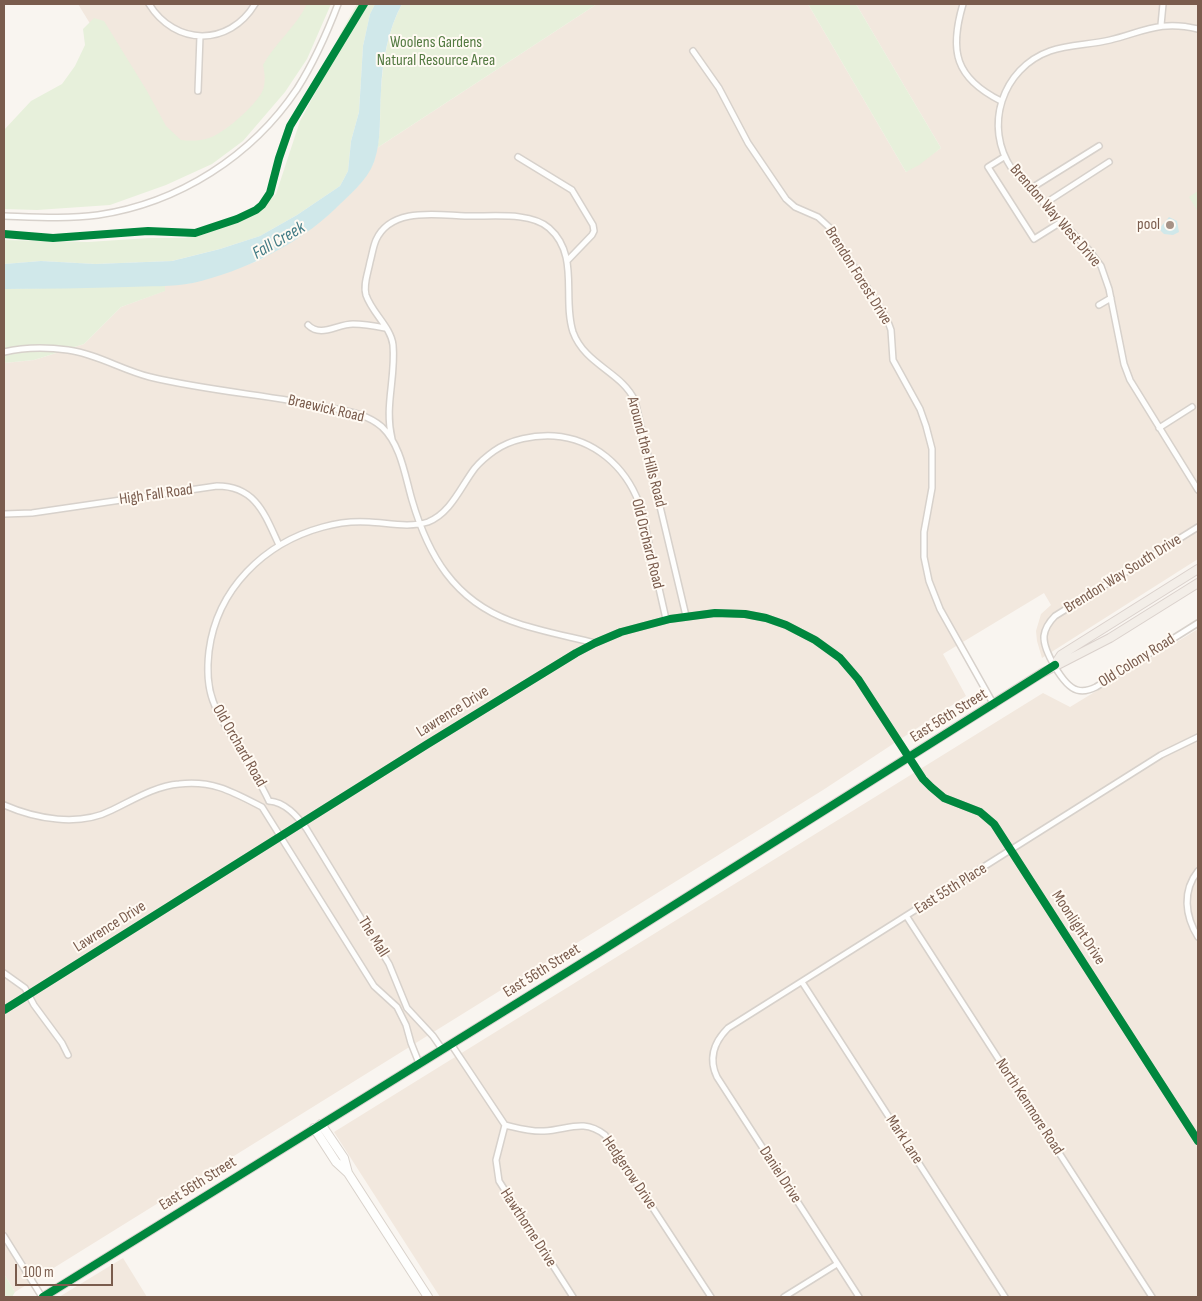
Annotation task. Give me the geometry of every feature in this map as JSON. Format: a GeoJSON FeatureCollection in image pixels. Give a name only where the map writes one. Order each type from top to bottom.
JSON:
{"type":"FeatureCollection","features":[{"type":"Feature","properties":{"kind":"main road","name":"East 56th Street"},"geometry":{"type":"LineString","coordinates":[[1055,665],[1061,654],[1198,569]]}},
{"type":"Feature","properties":{"kind":"main road","name":"East 56th Street"},"geometry":{"type":"LineString","coordinates":[[42,1297],[451,1044],[1055,665],[1110,638],[1198,583]]}},
{"type":"Feature","properties":{"kind":"main road"},"geometry":{"type":"LineString","coordinates":[[318,1126],[336,1162],[348,1173],[428,1297]]}},
{"type":"Feature","properties":{"kind":"street"},"geometry":{"type":"LineString","coordinates":[[149,4],[156,15],[171,27],[185,34],[200,36],[229,30],[243,20],[255,4]]}},
{"type":"Feature","properties":{"kind":"street"},"geometry":{"type":"LineString","coordinates":[[4,216],[74,217],[120,211],[159,199],[207,176],[243,149],[278,114],[309,69],[338,4]]}},
{"type":"Feature","properties":{"kind":"street"},"geometry":{"type":"LineString","coordinates":[[963,4],[956,36],[960,63],[966,74],[978,88],[1001,101],[1008,85],[1016,75],[1026,64],[1041,54],[1064,47],[1110,40],[1161,25],[1178,24],[1198,28]]}},
{"type":"Feature","properties":{"kind":"street"},"geometry":{"type":"LineString","coordinates":[[1161,25],[1164,4]]}},
{"type":"Feature","properties":{"kind":"street"},"geometry":{"type":"LineString","coordinates":[[198,91],[200,36]]}},
{"type":"Feature","properties":{"kind":"street","name":"Brendon Forest Drive"},"geometry":{"type":"LineString","coordinates":[[693,51],[718,88],[748,143],[786,199],[797,209],[818,217],[827,224],[887,320],[891,330],[893,360],[920,409],[932,449],[932,479],[925,523],[924,544],[929,581],[940,609],[994,705]]}},
{"type":"Feature","properties":{"kind":"street","name":"Brendon Way West Drive"},"geometry":{"type":"LineString","coordinates":[[1001,101],[998,129],[999,141],[1004,157],[1015,173],[1098,261],[1106,278],[1126,372],[1131,384],[1198,490]]}},
{"type":"Feature","properties":{"kind":"street"},"geometry":{"type":"LineString","coordinates":[[1030,189],[1099,146]]}},
{"type":"Feature","properties":{"kind":"street"},"geometry":{"type":"LineString","coordinates":[[518,156],[572,190],[593,224],[594,231],[592,235],[567,261]]}},
{"type":"Feature","properties":{"kind":"street"},"geometry":{"type":"LineString","coordinates":[[1004,157],[988,167],[1034,239],[1062,222]]}},
{"type":"Feature","properties":{"kind":"street"},"geometry":{"type":"LineString","coordinates":[[1044,204],[1109,162]]}},
{"type":"Feature","properties":{"kind":"street","name":"Around the Hills Road"},"geometry":{"type":"LineString","coordinates":[[392,439],[388,418],[388,405],[393,346],[391,339],[368,299],[365,285],[376,240],[385,227],[401,218],[423,215],[530,218],[541,222],[554,232],[562,245],[567,261],[571,321],[578,341],[591,358],[627,388],[636,401],[686,616]]}},
{"type":"Feature","properties":{"kind":"street"},"geometry":{"type":"LineString","coordinates":[[1099,305],[1111,298]]}},
{"type":"Feature","properties":{"kind":"street"},"geometry":{"type":"LineString","coordinates":[[308,324],[312,329],[319,331],[352,324],[385,328]]}},
{"type":"Feature","properties":{"kind":"street","name":"Braewick Road"},"geometry":{"type":"LineString","coordinates":[[4,352],[38,348],[72,351],[96,357],[149,376],[300,402],[357,414],[374,421],[392,439],[402,465],[419,524],[430,549],[443,569],[463,591],[498,615],[519,624],[595,643]]}},
{"type":"Feature","properties":{"kind":"street"},"geometry":{"type":"LineString","coordinates":[[1159,428],[1192,407]]}},
{"type":"Feature","properties":{"kind":"street","name":"Old Orchard Road"},"geometry":{"type":"LineString","coordinates":[[269,801],[215,707],[210,692],[208,667],[212,636],[225,602],[236,584],[248,570],[279,545],[306,532],[339,524],[366,522],[410,525],[432,520],[446,510],[474,468],[499,448],[515,441],[536,436],[557,436],[577,440],[594,448],[610,460],[624,476],[634,492],[642,515],[666,619]]}},
{"type":"Feature","properties":{"kind":"street","name":"High Fall Road"},"geometry":{"type":"LineString","coordinates":[[4,514],[32,514],[226,486],[246,493],[256,501],[279,545]]}},
{"type":"Feature","properties":{"kind":"street","name":"Brendon Way South Drive"},"geometry":{"type":"LineString","coordinates":[[1055,665],[1044,643],[1044,633],[1055,616],[1198,527]]}},
{"type":"Feature","properties":{"kind":"street","name":"Lawrence Drive"},"geometry":{"type":"LineString","coordinates":[[4,1010],[510,693],[595,643],[630,629],[666,619],[724,613],[754,616],[786,625],[816,640],[835,654],[858,679],[909,757]]}},
{"type":"Feature","properties":{"kind":"street","name":"Old Colony Road"},"geometry":{"type":"LineString","coordinates":[[1055,665],[1070,687],[1078,691],[1091,689],[1198,623]]}},
{"type":"Feature","properties":{"kind":"street","name":"East 55th Place"},"geometry":{"type":"LineString","coordinates":[[714,1050],[718,1039],[728,1028],[1012,851],[1161,755],[1198,737]]}},
{"type":"Feature","properties":{"kind":"street","name":"Moonlight Drive"},"geometry":{"type":"LineString","coordinates":[[909,757],[923,779],[937,793],[980,812],[996,826],[1198,1141]]}},
{"type":"Feature","properties":{"kind":"street"},"geometry":{"type":"LineString","coordinates":[[4,805],[37,816],[69,820],[79,819],[104,814],[159,788],[190,783],[208,784],[232,791],[262,807]]}},
{"type":"Feature","properties":{"kind":"street","name":"Old Orchard Road"},"geometry":{"type":"LineString","coordinates":[[262,807],[269,801],[274,801],[286,807],[302,823]]}},
{"type":"Feature","properties":{"kind":"street","name":"The Mall"},"geometry":{"type":"LineString","coordinates":[[262,807],[374,986],[399,1010],[419,1063]]}},
{"type":"Feature","properties":{"kind":"street","name":"The Mall"},"geometry":{"type":"LineString","coordinates":[[302,823],[390,964],[406,1006],[442,1049]]}},
{"type":"Feature","properties":{"kind":"street"},"geometry":{"type":"LineString","coordinates":[[1198,871],[1190,885],[1187,904],[1189,919],[1198,937]]}},
{"type":"Feature","properties":{"kind":"street","name":"North Kenmore Road"},"geometry":{"type":"LineString","coordinates":[[907,917],[1152,1297]]}},
{"type":"Feature","properties":{"kind":"street"},"geometry":{"type":"LineString","coordinates":[[4,973],[22,984],[68,1055]]}},
{"type":"Feature","properties":{"kind":"street","name":"Mark Lane"},"geometry":{"type":"LineString","coordinates":[[802,982],[1005,1297]]}},
{"type":"Feature","properties":{"kind":"street"},"geometry":{"type":"LineString","coordinates":[[399,1010],[406,1006]]}},
{"type":"Feature","properties":{"kind":"street"},"geometry":{"type":"LineString","coordinates":[[406,1026],[416,1020]]}},
{"type":"Feature","properties":{"kind":"street"},"geometry":{"type":"LineString","coordinates":[[451,1044],[505,1125]]}},
{"type":"Feature","properties":{"kind":"street","name":"Daniel Drive"},"geometry":{"type":"LineString","coordinates":[[714,1050],[712,1065],[718,1079],[859,1297]]}},
{"type":"Feature","properties":{"kind":"street","name":"Hawthorne Drive"},"geometry":{"type":"LineString","coordinates":[[505,1125],[496,1160],[499,1181],[573,1297]]}},
{"type":"Feature","properties":{"kind":"street","name":"Hedgerow Drive"},"geometry":{"type":"LineString","coordinates":[[505,1125],[542,1132],[585,1126],[603,1133],[611,1142],[711,1297]]}},
{"type":"Feature","properties":{"kind":"street"},"geometry":{"type":"LineString","coordinates":[[4,1236],[42,1297]]}},
{"type":"Feature","properties":{"kind":"street"},"geometry":{"type":"LineString","coordinates":[[784,1297],[837,1264]]}},
{"type":"Feature","properties":{"kind":"shaded area"},"geometry":{"type":"Polygon","coordinates":[[[78,4],[316,4],[249,121],[180,170],[78,4]]]}},
{"type":"Feature","properties":{"kind":"shaded area"},"geometry":{"type":"Polygon","coordinates":[[[597,4],[808,4],[906,172],[941,148],[856,4],[1198,4],[1198,559],[1042,658],[1036,631],[1041,614],[1051,605],[1044,593],[943,654],[966,696],[823,790],[15,1292],[4,1274],[4,363],[34,360],[84,344],[121,307],[164,291],[165,285],[192,283],[258,261],[294,240],[327,216],[359,185],[373,164],[377,148],[597,4]]]}},
{"type":"Feature","properties":{"kind":"shaded area"},"geometry":{"type":"Polygon","coordinates":[[[1198,629],[1198,1297],[440,1297],[334,1132],[1043,693],[1070,707],[1198,629]]]}},
{"type":"Feature","properties":{"kind":"shaded area"},"geometry":{"type":"Polygon","coordinates":[[[123,1258],[147,1297],[59,1297],[123,1258]]]}},
{"type":"Feature","properties":{"kind":"green space"},"geometry":{"type":"Polygon","coordinates":[[[307,4],[331,4],[307,59],[285,92],[243,141],[212,164],[166,185],[110,205],[37,210],[4,209],[4,130],[31,101],[62,84],[75,66],[85,45],[83,29],[94,18],[104,21],[166,126],[181,140],[202,140],[215,135],[230,125],[246,112],[258,98],[264,86],[265,75],[263,65],[307,4]]]}},
{"type":"Feature","properties":{"kind":"green space"},"geometry":{"type":"Polygon","coordinates":[[[357,4],[375,4],[370,14],[363,46],[359,112],[351,141],[348,171],[340,186],[297,215],[260,236],[220,249],[172,261],[95,264],[41,261],[4,264],[4,240],[88,242],[185,238],[254,215],[276,194],[300,121],[319,86],[340,34],[357,4]]]}},
{"type":"Feature","properties":{"kind":"green space","name":"Woolens Gardens Natural Resource Area"},"geometry":{"type":"Polygon","coordinates":[[[402,4],[597,4],[377,148],[385,57],[393,24],[402,4]]]}},
{"type":"Feature","properties":{"kind":"green space"},"geometry":{"type":"Polygon","coordinates":[[[808,4],[856,4],[941,148],[919,165],[906,172],[808,4]]]}},
{"type":"Feature","properties":{"kind":"green space"},"geometry":{"type":"Polygon","coordinates":[[[1198,191],[1198,212],[1189,197],[1198,191]]]}},
{"type":"Feature","properties":{"kind":"green space"},"geometry":{"type":"Polygon","coordinates":[[[165,285],[165,291],[121,307],[84,344],[34,360],[4,363],[4,289],[165,285]]]}},
{"type":"Feature","properties":{"kind":"green space"},"geometry":{"type":"Polygon","coordinates":[[[4,1274],[15,1292],[12,1297],[4,1297],[4,1274]]]}},
{"type":"Feature","properties":{"kind":"water","name":"Fall Creek"},"geometry":{"type":"Polygon","coordinates":[[[375,4],[402,4],[389,35],[384,58],[377,153],[371,169],[362,182],[321,222],[305,234],[269,255],[231,272],[193,283],[160,286],[4,289],[4,264],[41,261],[95,264],[172,261],[220,249],[260,236],[297,215],[340,186],[348,171],[351,141],[359,112],[363,46],[370,14],[375,4]]]}},
{"type":"Feature","properties":{"kind":"water","name":"pool"},"geometry":{"type":"Polygon","coordinates":[[[1169,217],[1177,221],[1179,232],[1173,235],[1164,234],[1159,229],[1169,217]]]}},
{"type":"Feature","properties":{"kind":"cycle path"},"geometry":{"type":"LineString","coordinates":[[4,234],[53,238],[148,231],[195,233],[237,219],[256,210],[270,193],[290,126],[364,4]]}},
{"type":"Feature","properties":{"kind":"cycle path"},"geometry":{"type":"LineString","coordinates":[[4,1010],[576,653],[621,632],[670,619],[715,613],[745,614],[766,618],[786,625],[815,640],[840,658],[858,679],[923,779],[944,798],[980,812],[994,824],[1198,1141]]}},
{"type":"Feature","properties":{"kind":"cycle path"},"geometry":{"type":"LineString","coordinates":[[43,1297],[598,953],[1055,665]]}},
{"type":"Feature","properties":{"kind":"place","name":"pool"},"geometry":{"type":"Point","coordinates":[1170,225]}}]}
